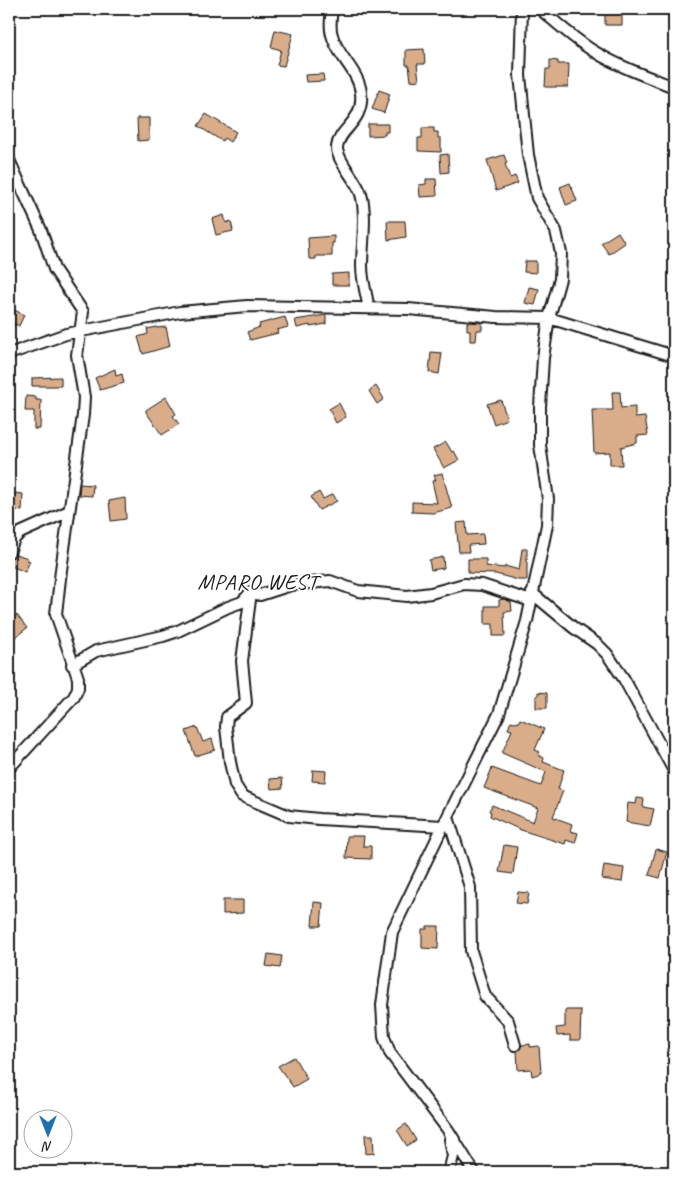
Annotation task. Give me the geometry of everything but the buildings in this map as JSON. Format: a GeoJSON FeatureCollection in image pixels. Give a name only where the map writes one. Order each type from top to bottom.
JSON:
{"type":"FeatureCollection","features":[{"type":"Feature","properties":{"kind":"street"},"geometry":{"type":"LineString","coordinates":[[332,9],[330,27],[333,40],[342,58],[358,80],[361,94],[358,114],[339,140],[338,150],[356,183],[363,205],[362,269],[369,308]]}},
{"type":"Feature","properties":{"kind":"street"},"geometry":{"type":"LineString","coordinates":[[474,1172],[448,1130],[390,1054],[384,1037],[382,1006],[392,932],[499,714],[524,631],[539,566],[548,511],[540,445],[540,407],[548,318],[560,279],[561,253],[556,231],[537,198],[528,154],[520,75],[522,9]]}},
{"type":"Feature","properties":{"kind":"street"},"geometry":{"type":"LineString","coordinates":[[540,9],[574,37],[596,52],[614,62],[674,87]]}},
{"type":"Feature","properties":{"kind":"street"},"geometry":{"type":"LineString","coordinates":[[9,160],[17,182],[40,230],[54,269],[83,312],[77,355],[84,397],[56,614],[78,678],[78,688],[74,697],[9,768]]}},
{"type":"Feature","properties":{"kind":"street"},"geometry":{"type":"LineString","coordinates":[[9,354],[80,331],[180,312],[237,307],[408,309],[496,317],[548,318],[674,356]]}},
{"type":"Feature","properties":{"kind":"street"},"geometry":{"type":"LineString","coordinates":[[9,552],[14,539],[20,533],[69,511]]}},
{"type":"Feature","properties":{"kind":"street"},"geometry":{"type":"LineString","coordinates":[[251,592],[260,595],[291,585],[330,581],[358,591],[407,596],[470,584],[532,597],[607,654],[620,672],[674,770]]}},
{"type":"Feature","properties":{"kind":"street"},"geometry":{"type":"LineString","coordinates":[[72,665],[96,651],[178,631],[242,602],[251,592]]}},
{"type":"Feature","properties":{"kind":"street"},"geometry":{"type":"LineString","coordinates":[[251,592],[242,661],[246,703],[227,716],[226,728],[235,785],[242,796],[289,816],[319,819],[445,821]]}},
{"type":"Feature","properties":{"kind":"street"},"geometry":{"type":"LineString","coordinates":[[445,821],[470,887],[471,951],[485,996],[508,1021],[515,1046]]}},
{"type":"Feature","properties":{"kind":"street"},"geometry":{"type":"LineString","coordinates":[[448,1130],[453,1156],[449,1172]]}},
{"type":"Feature","properties":{"kind":"district","name":"MPARO WEST"},"geometry":{"type":"Point","coordinates":[258,582]}}]}
